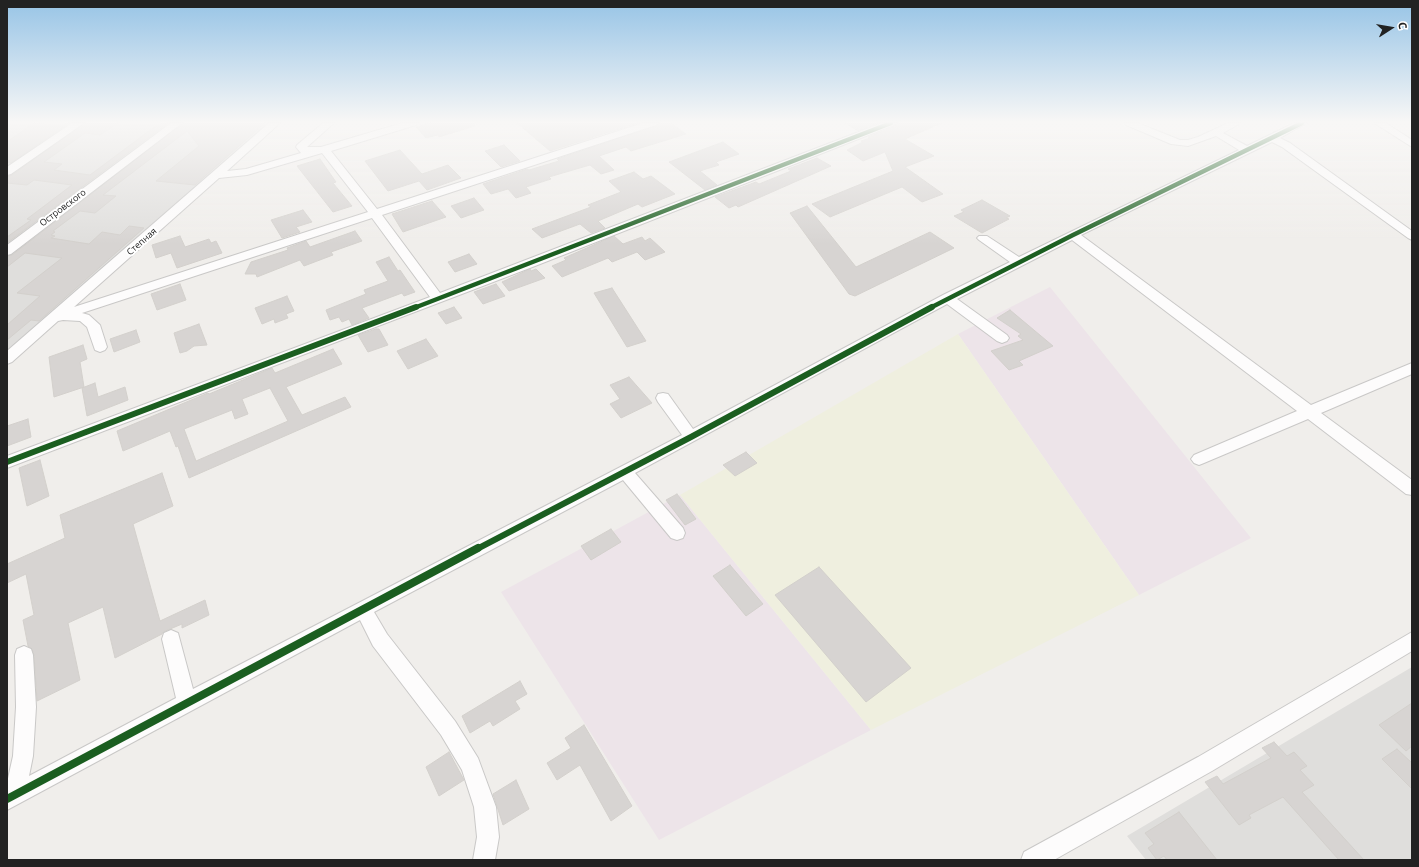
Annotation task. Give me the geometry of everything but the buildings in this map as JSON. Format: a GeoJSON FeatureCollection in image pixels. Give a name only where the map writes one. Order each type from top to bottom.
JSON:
{"type":"FeatureCollection","features":[{"type":"Feature","properties":{"kind":"street"},"geometry":{"type":"LineString","coordinates":[[7,172],[20,163]]}},
{"type":"Feature","properties":{"kind":"street","name":"Островского"},"geometry":{"type":"LineString","coordinates":[[7,251],[123,163]]}},
{"type":"Feature","properties":{"kind":"street","name":"Степная"},"geometry":{"type":"LineString","coordinates":[[7,359],[57,317],[231,163]]}},
{"type":"Feature","properties":{"kind":"street"},"geometry":{"type":"LineString","coordinates":[[218,175],[247,172],[277,163]]}},
{"type":"Feature","properties":{"kind":"street"},"geometry":{"type":"LineString","coordinates":[[336,163],[375,214],[436,298]]}},
{"type":"Feature","properties":{"kind":"street"},"geometry":{"type":"LineString","coordinates":[[57,317],[529,163]]}},
{"type":"Feature","properties":{"kind":"street"},"geometry":{"type":"LineString","coordinates":[[7,462],[788,163]]}},
{"type":"Feature","properties":{"kind":"street"},"geometry":{"type":"LineString","coordinates":[[11,797],[362,609],[691,437],[948,298],[1220,163]]}},
{"type":"Feature","properties":{"kind":"street"},"geometry":{"type":"LineString","coordinates":[[1312,163],[1412,236]]}},
{"type":"Feature","properties":{"kind":"street"},"geometry":{"type":"LineString","coordinates":[[1073,235],[1412,490]]}},
{"type":"Feature","properties":{"kind":"street"},"geometry":{"type":"LineString","coordinates":[[982,238],[1019,263]]}},
{"type":"Feature","properties":{"kind":"street"},"geometry":{"type":"LineString","coordinates":[[948,298],[1002,338]]}},
{"type":"Feature","properties":{"kind":"street"},"geometry":{"type":"LineString","coordinates":[[57,317],[76,316],[84,318],[93,325],[100,347]]}},
{"type":"Feature","properties":{"kind":"street"},"geometry":{"type":"LineString","coordinates":[[1198,459],[1412,368]]}},
{"type":"Feature","properties":{"kind":"street"},"geometry":{"type":"LineString","coordinates":[[663,398],[691,437]]}},
{"type":"Feature","properties":{"kind":"street"},"geometry":{"type":"LineString","coordinates":[[625,472],[677,533]]}},
{"type":"Feature","properties":{"kind":"street"},"geometry":{"type":"LineString","coordinates":[[362,609],[380,640],[448,728],[471,765],[485,807],[488,837],[484,860]]}},
{"type":"Feature","properties":{"kind":"street"},"geometry":{"type":"LineString","coordinates":[[171,639],[187,703]]}},
{"type":"Feature","properties":{"kind":"street"},"geometry":{"type":"LineString","coordinates":[[1032,860],[1205,764],[1412,641]]}},
{"type":"Feature","properties":{"kind":"street"},"geometry":{"type":"LineString","coordinates":[[11,797],[23,756],[26,707],[24,655]]}},
{"type":"Feature","properties":{"kind":"shaded area"},"geometry":{"type":"Polygon","coordinates":[[[7,163],[235,163],[7,364],[7,163]]]}},
{"type":"Feature","properties":{"kind":"shaded area"},"geometry":{"type":"Polygon","coordinates":[[[1050,287],[1251,538],[1139,595],[958,334],[1050,287]]]}},
{"type":"Feature","properties":{"kind":"shaded area"},"geometry":{"type":"Polygon","coordinates":[[[680,495],[871,730],[659,840],[501,592],[680,495]]]}},
{"type":"Feature","properties":{"kind":"shaded area"},"geometry":{"type":"Polygon","coordinates":[[[1412,667],[1412,860],[1146,860],[1127,836],[1412,667]]]}},
{"type":"Feature","properties":{"kind":"green space"},"geometry":{"type":"Polygon","coordinates":[[[958,334],[1139,595],[871,730],[680,495],[958,334]]]}},
{"type":"Feature","properties":{"kind":"cycle path"},"geometry":{"type":"LineString","coordinates":[[7,462],[531,263],[787,163]]}},
{"type":"Feature","properties":{"kind":"cycle path"},"geometry":{"type":"LineString","coordinates":[[7,799],[363,609],[691,437],[948,298],[1219,163]]}}]}
